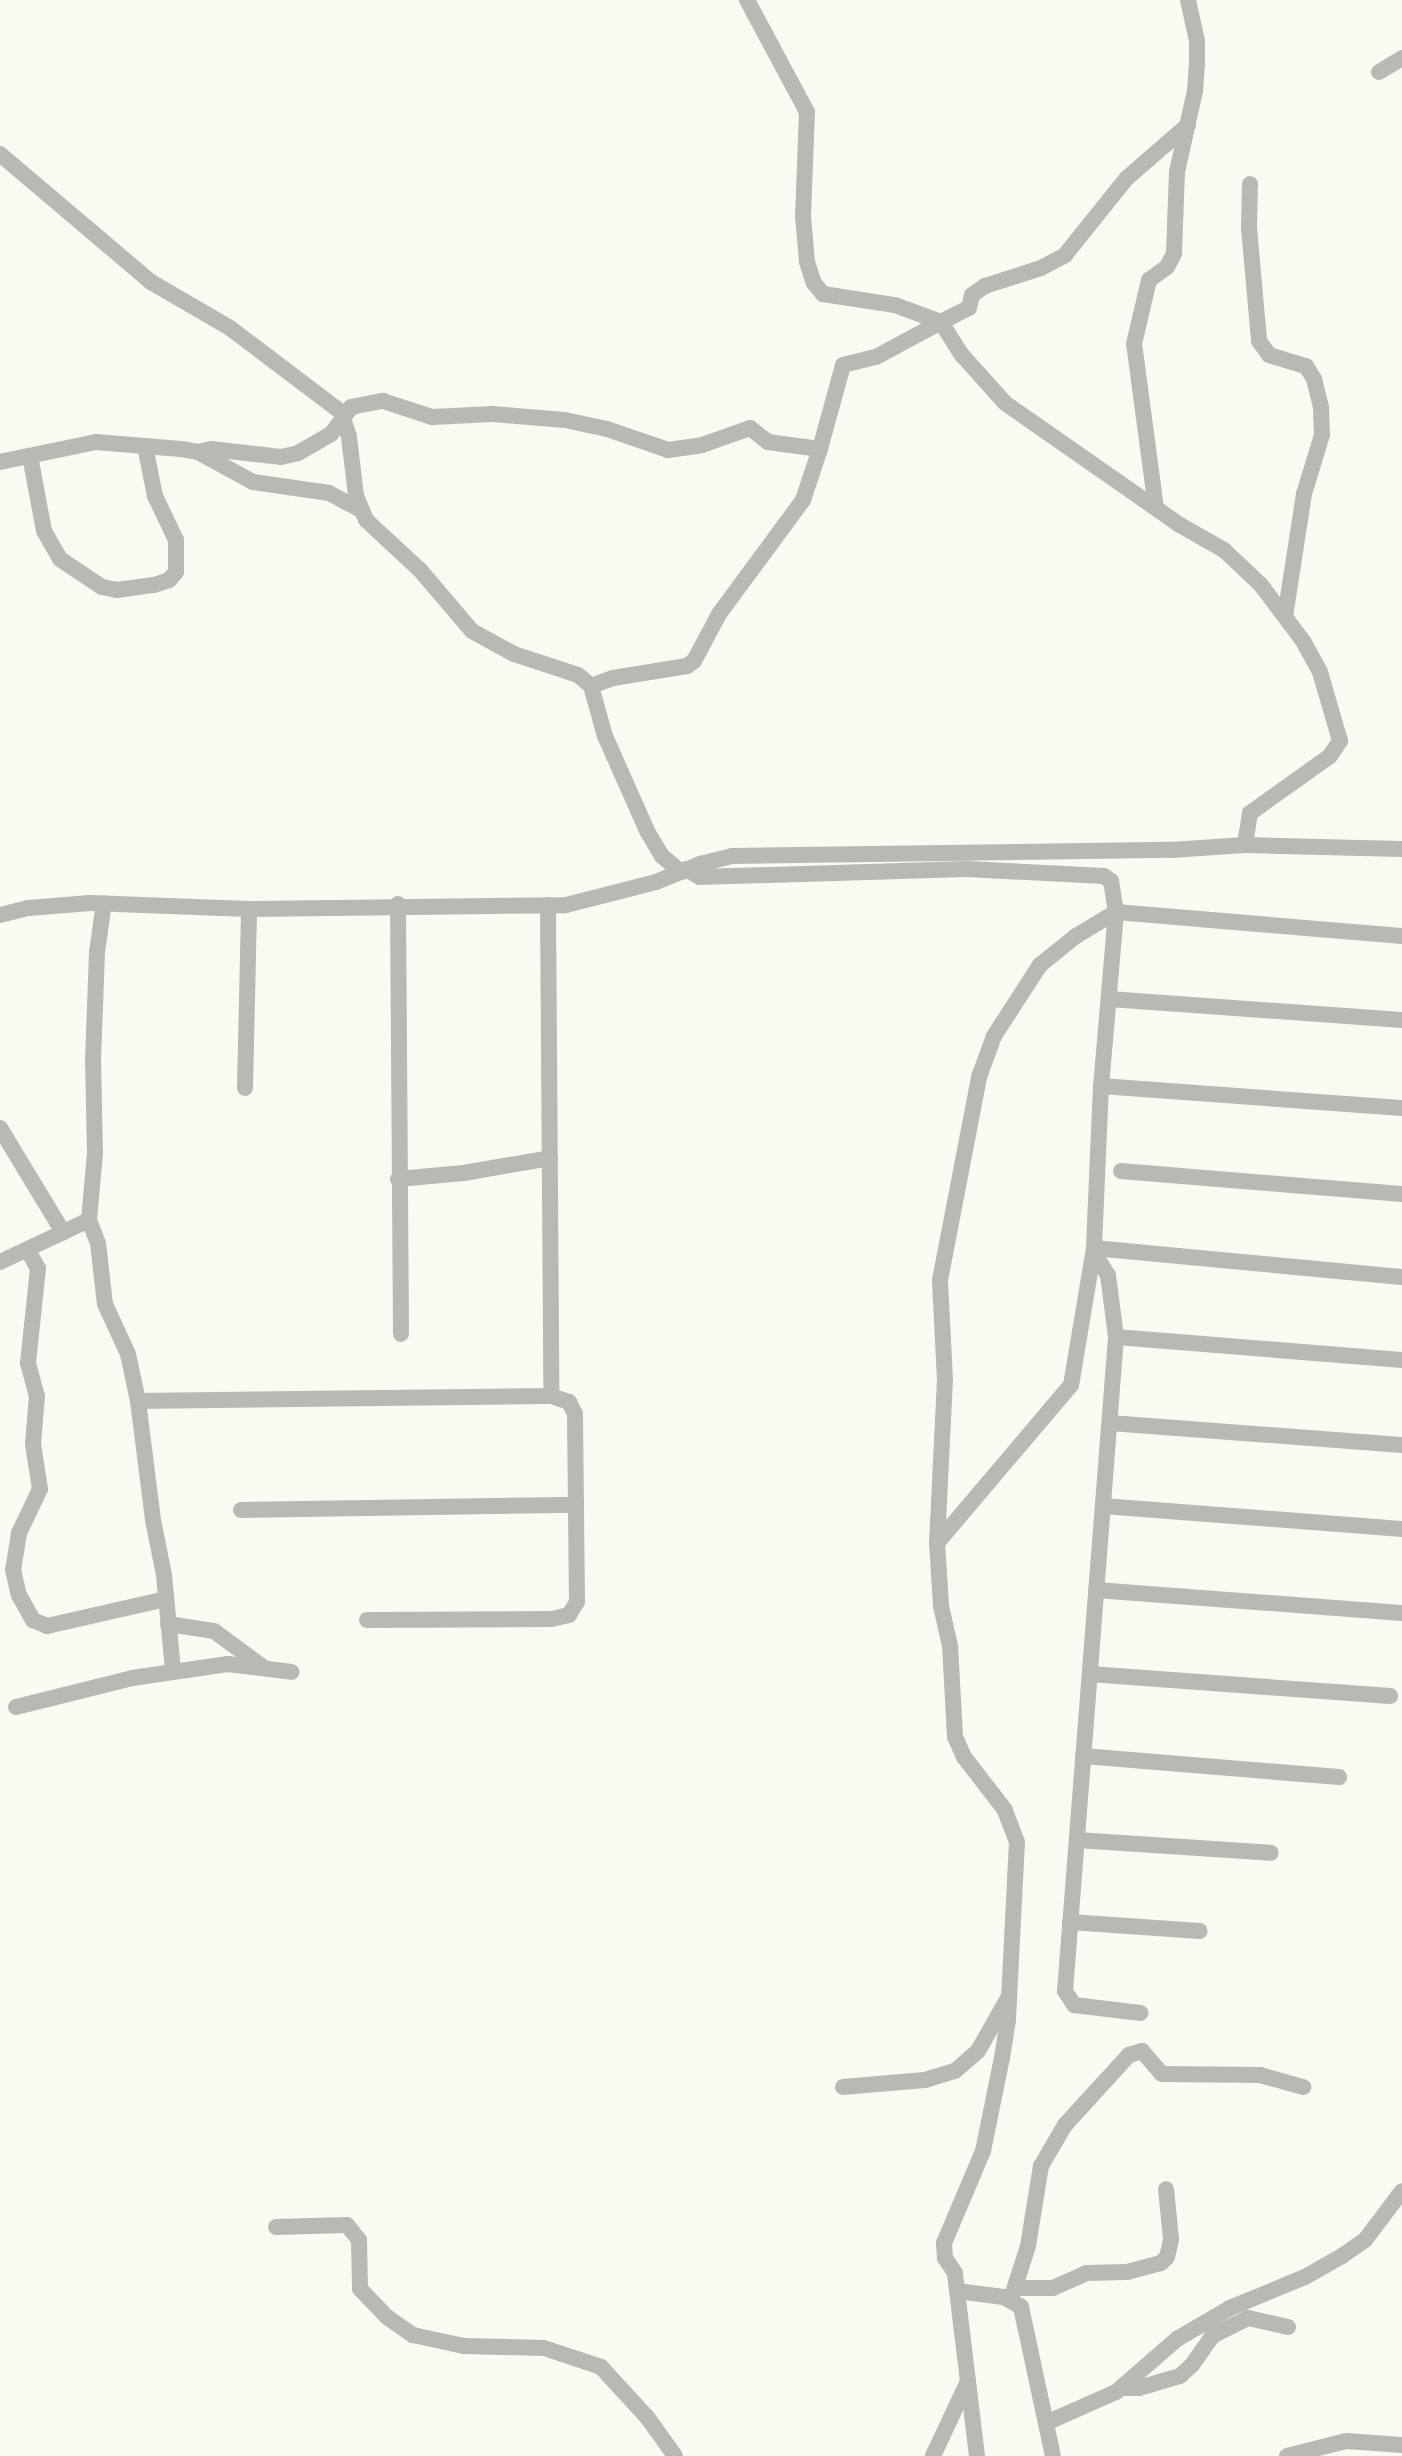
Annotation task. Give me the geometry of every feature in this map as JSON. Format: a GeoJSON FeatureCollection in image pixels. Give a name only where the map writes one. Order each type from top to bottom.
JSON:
{"type":"FeatureCollection","features":[{"type":"Feature","properties":{"kind":"street"},"geometry":{"type":"LineString","coordinates":[[747,0],[807,112],[802,196],[807,262],[814,283],[823,294],[895,305],[941,322],[962,355],[1005,403],[1156,508],[1224,550],[1261,585],[1303,641],[1320,672],[1340,741],[1330,756],[1250,813],[1245,845]]}},
{"type":"Feature","properties":{"kind":"street"},"geometry":{"type":"LineString","coordinates":[[1156,508],[1134,344],[1149,280],[1167,267],[1174,253],[1177,172],[1197,64],[1197,41],[1188,0]]}},
{"type":"Feature","properties":{"kind":"street"},"geometry":{"type":"LineString","coordinates":[[1379,72],[1402,58]]}},
{"type":"Feature","properties":{"kind":"street"},"geometry":{"type":"LineString","coordinates":[[591,686],[613,678],[687,666],[694,661],[719,614],[803,500],[843,365],[876,357],[969,308],[972,295],[985,286],[1041,268],[1065,255],[1127,178],[1188,125]]}},
{"type":"Feature","properties":{"kind":"street"},"geometry":{"type":"LineString","coordinates":[[0,154],[151,282],[230,328],[343,416],[359,509],[366,520],[420,570],[472,631],[514,654],[578,675],[591,686],[605,736],[647,831],[662,856],[683,871],[700,877],[966,869],[1104,876],[1111,881],[1116,912],[1101,1086],[1094,1251],[1071,1385],[937,1543]]}},
{"type":"Feature","properties":{"kind":"street"},"geometry":{"type":"LineString","coordinates":[[1250,184],[1249,228],[1259,341],[1269,355],[1306,366],[1314,379],[1321,408],[1322,435],[1304,494],[1285,617]]}},
{"type":"Feature","properties":{"kind":"street"},"geometry":{"type":"LineString","coordinates":[[0,462],[96,442],[281,457],[298,453],[331,434],[355,405],[383,401],[432,417],[493,414],[565,420],[607,429],[668,450],[702,445],[750,428],[768,442],[820,449]]}},
{"type":"Feature","properties":{"kind":"street"},"geometry":{"type":"LineString","coordinates":[[30,456],[44,531],[60,559],[102,587],[117,590],[154,585],[169,580],[176,572],[176,540],[155,496],[145,446]]}},
{"type":"Feature","properties":{"kind":"street"},"geometry":{"type":"LineString","coordinates":[[198,452],[253,482],[329,493],[359,509]]}},
{"type":"Feature","properties":{"kind":"street"},"geometry":{"type":"LineString","coordinates":[[0,915],[29,908],[104,903],[249,909],[398,904],[548,905],[597,898],[732,856],[1171,850],[1245,845],[1402,849]]}},
{"type":"Feature","properties":{"kind":"street"},"geometry":{"type":"LineString","coordinates":[[104,903],[97,952],[93,1061],[95,1153],[89,1220],[98,1243],[105,1304],[128,1354],[138,1401],[173,1671]]}},
{"type":"Feature","properties":{"kind":"street"},"geometry":{"type":"LineString","coordinates":[[398,904],[401,1334]]}},
{"type":"Feature","properties":{"kind":"street"},"geometry":{"type":"LineString","coordinates":[[548,905],[551,1396]]}},
{"type":"Feature","properties":{"kind":"street"},"geometry":{"type":"LineString","coordinates":[[245,1088],[249,909]]}},
{"type":"Feature","properties":{"kind":"street"},"geometry":{"type":"LineString","coordinates":[[977,2456],[955,2273],[945,2258],[944,2243],[983,2151],[1002,2058],[1009,1997],[1017,1842],[1005,1810],[964,1757],[955,1737],[950,1646],[941,1606],[937,1543],[945,1380],[940,1280],[979,1077],[994,1036],[1040,965],[1076,936],[1116,912],[1402,936]]}},
{"type":"Feature","properties":{"kind":"street"},"geometry":{"type":"LineString","coordinates":[[1109,999],[1402,1020]]}},
{"type":"Feature","properties":{"kind":"street"},"geometry":{"type":"LineString","coordinates":[[1101,1086],[1402,1108]]}},
{"type":"Feature","properties":{"kind":"street"},"geometry":{"type":"LineString","coordinates":[[0,1128],[63,1232]]}},
{"type":"Feature","properties":{"kind":"street"},"geometry":{"type":"LineString","coordinates":[[398,1179],[464,1173],[550,1158]]}},
{"type":"Feature","properties":{"kind":"street"},"geometry":{"type":"LineString","coordinates":[[1121,1171],[1402,1194]]}},
{"type":"Feature","properties":{"kind":"street"},"geometry":{"type":"LineString","coordinates":[[0,1262],[89,1220]]}},
{"type":"Feature","properties":{"kind":"street"},"geometry":{"type":"LineString","coordinates":[[28,1251],[38,1268],[28,1363],[37,1396],[33,1444],[40,1489],[19,1533],[13,1570],[19,1595],[33,1620],[47,1626],[166,1599]]}},
{"type":"Feature","properties":{"kind":"street"},"geometry":{"type":"LineString","coordinates":[[1094,1251],[1402,1277]]}},
{"type":"Feature","properties":{"kind":"street"},"geometry":{"type":"LineString","coordinates":[[1094,1251],[1108,1275],[1116,1337],[1065,1991],[1071,2004],[1141,2013]]}},
{"type":"Feature","properties":{"kind":"street"},"geometry":{"type":"LineString","coordinates":[[1116,1337],[1402,1360]]}},
{"type":"Feature","properties":{"kind":"street"},"geometry":{"type":"LineString","coordinates":[[138,1401],[551,1396],[569,1402],[575,1414],[577,1602],[569,1615],[551,1619],[367,1620]]}},
{"type":"Feature","properties":{"kind":"street"},"geometry":{"type":"LineString","coordinates":[[1110,1423],[1402,1445]]}},
{"type":"Feature","properties":{"kind":"street"},"geometry":{"type":"LineString","coordinates":[[241,1510],[576,1505]]}},
{"type":"Feature","properties":{"kind":"street"},"geometry":{"type":"LineString","coordinates":[[1103,1506],[1402,1529]]}},
{"type":"Feature","properties":{"kind":"street"},"geometry":{"type":"LineString","coordinates":[[1096,1590],[1402,1613]]}},
{"type":"Feature","properties":{"kind":"street"},"geometry":{"type":"LineString","coordinates":[[168,1624],[214,1631],[263,1667]]}},
{"type":"Feature","properties":{"kind":"street"},"geometry":{"type":"LineString","coordinates":[[16,1707],[173,1671],[228,1664],[292,1672]]}},
{"type":"Feature","properties":{"kind":"street"},"geometry":{"type":"LineString","coordinates":[[1090,1674],[1390,1696]]}},
{"type":"Feature","properties":{"kind":"street"},"geometry":{"type":"LineString","coordinates":[[1083,1756],[1339,1777]]}},
{"type":"Feature","properties":{"kind":"street"},"geometry":{"type":"LineString","coordinates":[[1077,1840],[1271,1853]]}},
{"type":"Feature","properties":{"kind":"street"},"geometry":{"type":"LineString","coordinates":[[1070,1922],[1200,1931]]}},
{"type":"Feature","properties":{"kind":"street"},"geometry":{"type":"LineString","coordinates":[[843,2087],[925,2080],[955,2071],[978,2051],[1009,1997]]}},
{"type":"Feature","properties":{"kind":"street"},"geometry":{"type":"LineString","coordinates":[[1053,2456],[1024,2314],[1014,2293],[1030,2239],[1041,2166],[1065,2125],[1129,2055],[1142,2051],[1162,2074],[1260,2075],[1303,2087]]}},
{"type":"Feature","properties":{"kind":"street"},"geometry":{"type":"LineString","coordinates":[[957,2291],[1014,2293],[1053,2288],[1079,2274],[1127,2272],[1161,2263],[1170,2251],[1171,2239],[1166,2189]]}},
{"type":"Feature","properties":{"kind":"street"},"geometry":{"type":"LineString","coordinates":[[1046,2423],[1122,2388],[1177,2339],[1244,2300],[1305,2277],[1350,2251],[1369,2235],[1402,2191]]}},
{"type":"Feature","properties":{"kind":"street"},"geometry":{"type":"LineString","coordinates":[[276,2227],[347,2225],[359,2240],[360,2289],[387,2317],[413,2335],[464,2346],[544,2348],[601,2367],[647,2417],[675,2456]]}},
{"type":"Feature","properties":{"kind":"street"},"geometry":{"type":"LineString","coordinates":[[1234,2323],[1244,2300]]}},
{"type":"Feature","properties":{"kind":"street"},"geometry":{"type":"LineString","coordinates":[[1122,2388],[1139,2388],[1180,2376],[1188,2371],[1212,2336],[1234,2323],[1257,2318],[1288,2327]]}},
{"type":"Feature","properties":{"kind":"street"},"geometry":{"type":"LineString","coordinates":[[933,2456],[968,2379]]}},
{"type":"Feature","properties":{"kind":"street"},"geometry":{"type":"LineString","coordinates":[[1287,2456],[1346,2441],[1402,2445]]}}]}
